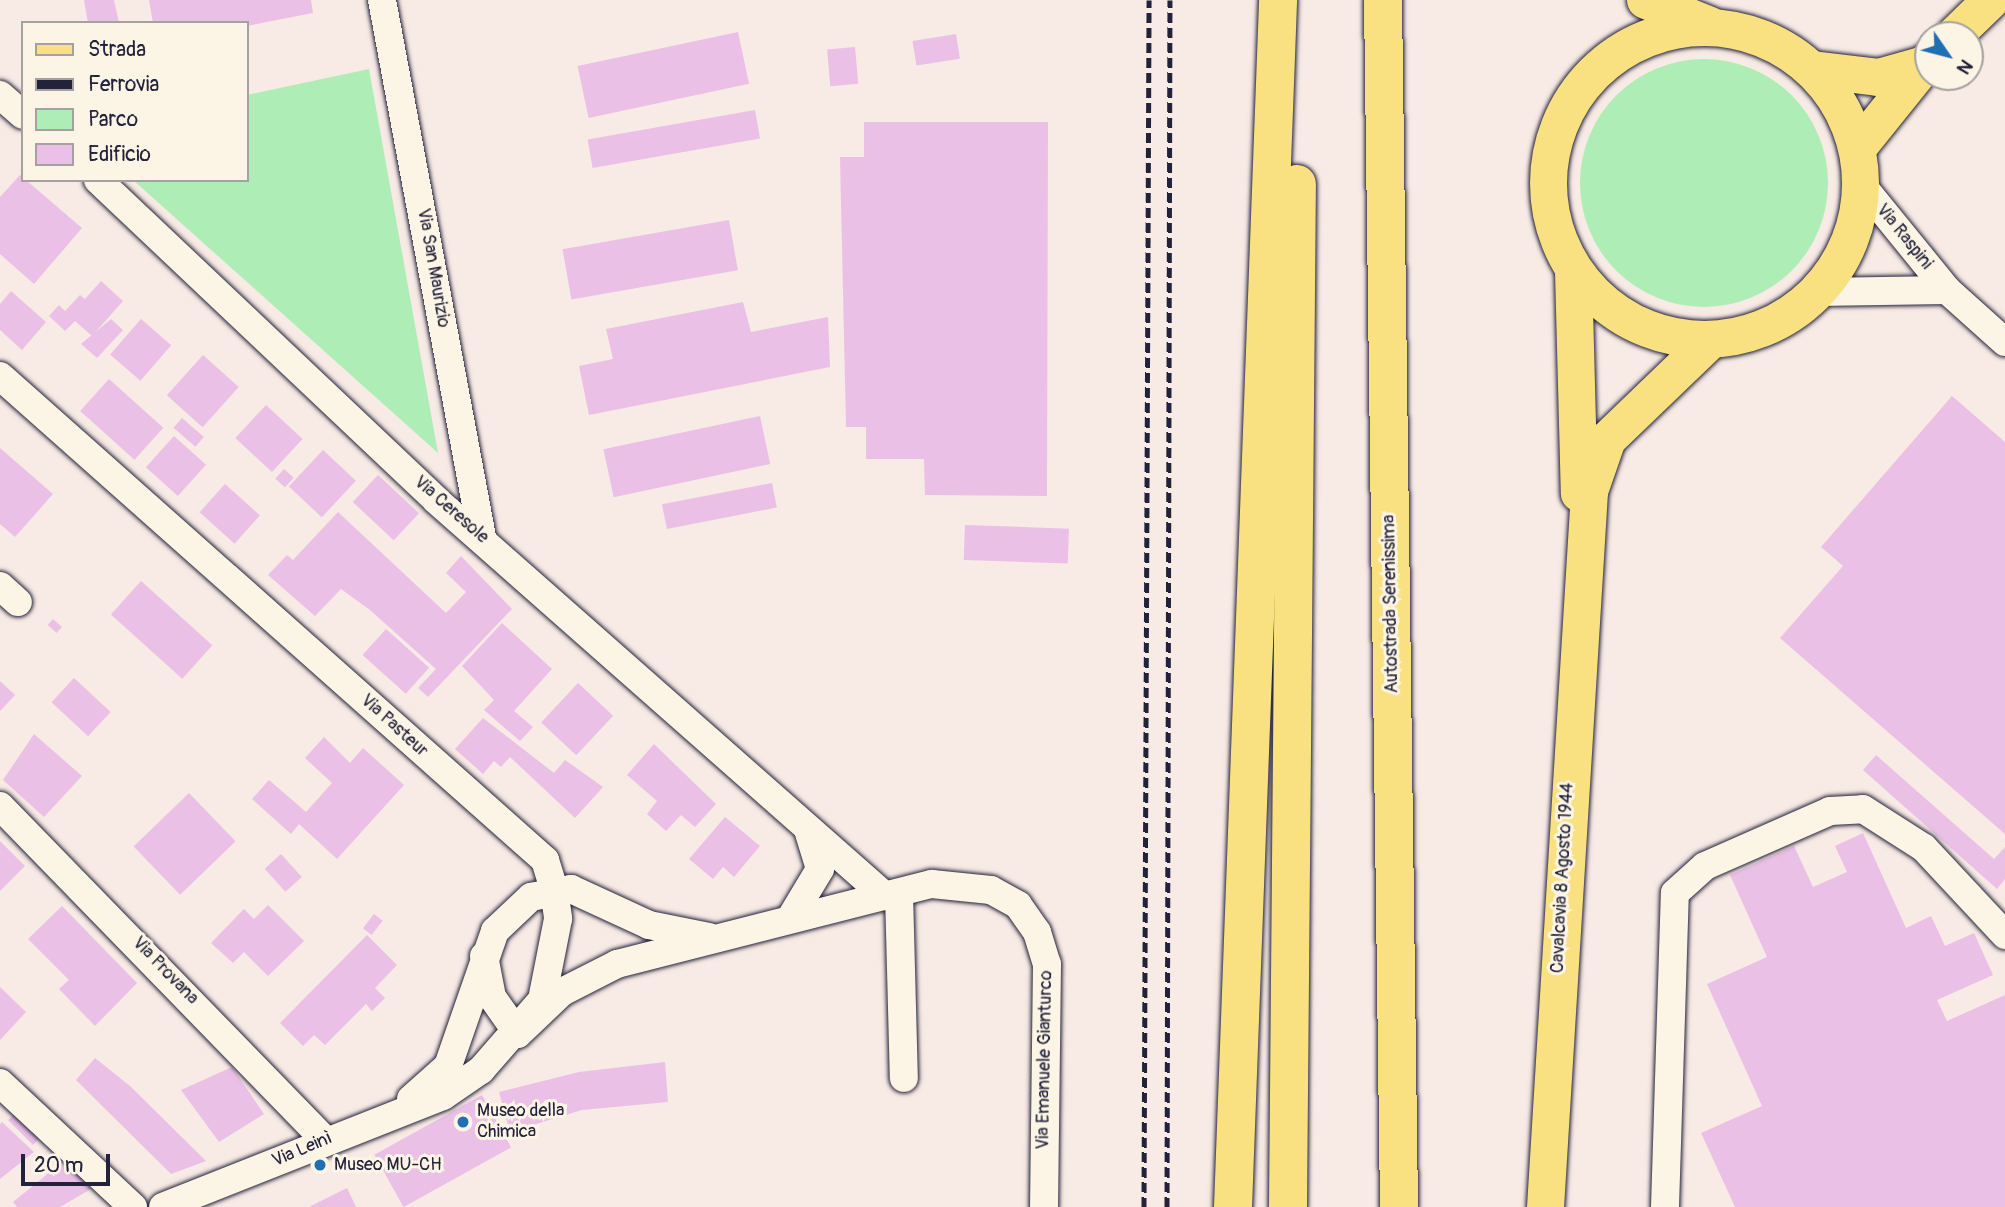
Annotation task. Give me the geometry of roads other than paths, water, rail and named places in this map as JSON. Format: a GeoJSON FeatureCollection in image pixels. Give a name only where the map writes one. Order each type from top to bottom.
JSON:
{"type":"FeatureCollection","features":[{"type":"Feature","properties":{"kind":"highway"},"geometry":{"type":"LineString","coordinates":[[1233,1207],[1278,0]]}},
{"type":"Feature","properties":{"kind":"highway"},"geometry":{"type":"LineString","coordinates":[[1287,1207],[1298,0]]}},
{"type":"Feature","properties":{"kind":"highway","name":"Autostrada Serenissima"},"geometry":{"type":"LineString","coordinates":[[1383,0],[1399,1207]]}},
{"type":"Feature","properties":{"kind":"highway"},"geometry":{"type":"LineString","coordinates":[[1646,0],[1710,26]]}},
{"type":"Feature","properties":{"kind":"main road"},"geometry":{"type":"LineString","coordinates":[[1968,21],[1990,0]]}},
{"type":"Feature","properties":{"kind":"main road"},"geometry":{"type":"LineString","coordinates":[[1859,166],[1840,105],[1812,69],[1782,47],[1710,26],[1662,32],[1617,52],[1581,86],[1557,129],[1547,177],[1553,225],[1573,270],[1610,309],[1657,333],[1710,340],[1761,328],[1817,292],[1841,260],[1859,166],[1914,81]]}},
{"type":"Feature","properties":{"kind":"main road"},"geometry":{"type":"LineString","coordinates":[[1812,69],[1878,77],[1914,66]]}},
{"type":"Feature","properties":{"kind":"main road","name":"Cavalcavia 8 Agosto 1944"},"geometry":{"type":"LineString","coordinates":[[1573,270],[1581,550]]}},
{"type":"Feature","properties":{"kind":"main road","name":"Cavalcavia 8 Agosto 1944"},"geometry":{"type":"LineString","coordinates":[[1545,1207],[1581,550],[1589,491],[1607,439],[1710,340]]}},
{"type":"Feature","properties":{"kind":"street","name":"Via San Maurizio"},"geometry":{"type":"LineString","coordinates":[[382,0],[482,537]]}},
{"type":"Feature","properties":{"kind":"street"},"geometry":{"type":"LineString","coordinates":[[0,95],[21,113]]}},
{"type":"Feature","properties":{"kind":"street","name":"Via Raspini"},"geometry":{"type":"LineString","coordinates":[[1859,166],[1947,290],[2005,342]]}},
{"type":"Feature","properties":{"kind":"street","name":"Via Ceresole"},"geometry":{"type":"LineString","coordinates":[[100,182],[482,537],[809,834],[892,895]]}},
{"type":"Feature","properties":{"kind":"street","name":"Via Raspini"},"geometry":{"type":"LineString","coordinates":[[1817,292],[1947,290]]}},
{"type":"Feature","properties":{"kind":"street","name":"Via Pasteur"},"geometry":{"type":"LineString","coordinates":[[0,376],[545,860],[554,889],[550,976],[542,1000],[517,1034],[461,1084],[401,1107]]}},
{"type":"Feature","properties":{"kind":"street","name":"Via Provana"},"geometry":{"type":"LineString","coordinates":[[0,806],[326,1140]]}},
{"type":"Feature","properties":{"kind":"street"},"geometry":{"type":"LineString","coordinates":[[1665,1207],[1675,892],[1705,866],[1830,811],[1863,809],[1924,848],[2005,935]]}},
{"type":"Feature","properties":{"kind":"street"},"geometry":{"type":"LineString","coordinates":[[484,956],[492,997],[517,1034],[585,976],[715,937],[790,919],[820,869],[809,834]]}},
{"type":"Feature","properties":{"kind":"street","name":"Via Emanuele Gianturco"},"geometry":{"type":"LineString","coordinates":[[790,919],[892,895],[967,883],[1018,905],[1037,932],[1047,964],[1044,1207]]}},
{"type":"Feature","properties":{"kind":"street"},"geometry":{"type":"LineString","coordinates":[[401,1107],[448,1066],[484,956],[511,909],[554,889],[571,889],[676,933],[715,937]]}},
{"type":"Feature","properties":{"kind":"street"},"geometry":{"type":"LineString","coordinates":[[892,895],[904,1078]]}},
{"type":"Feature","properties":{"kind":"street"},"geometry":{"type":"LineString","coordinates":[[0,1083],[133,1207]]}},
{"type":"Feature","properties":{"kind":"street","name":"Via Leinì"},"geometry":{"type":"LineString","coordinates":[[163,1207],[401,1107]]}},
{"type":"Feature","properties":{"kind":"railway"},"geometry":{"type":"LineString","coordinates":[[1144,1207],[1149,0]]}},
{"type":"Feature","properties":{"kind":"railway"},"geometry":{"type":"LineString","coordinates":[[1167,1207],[1170,0]]}},
{"type":"Feature","properties":{"kind":"place","name":"Museo della Chimica"},"geometry":{"type":"Point","coordinates":[463,1122]}},
{"type":"Feature","properties":{"kind":"place","name":"Museo MU-CH"},"geometry":{"type":"Point","coordinates":[320,1165]}}]}
